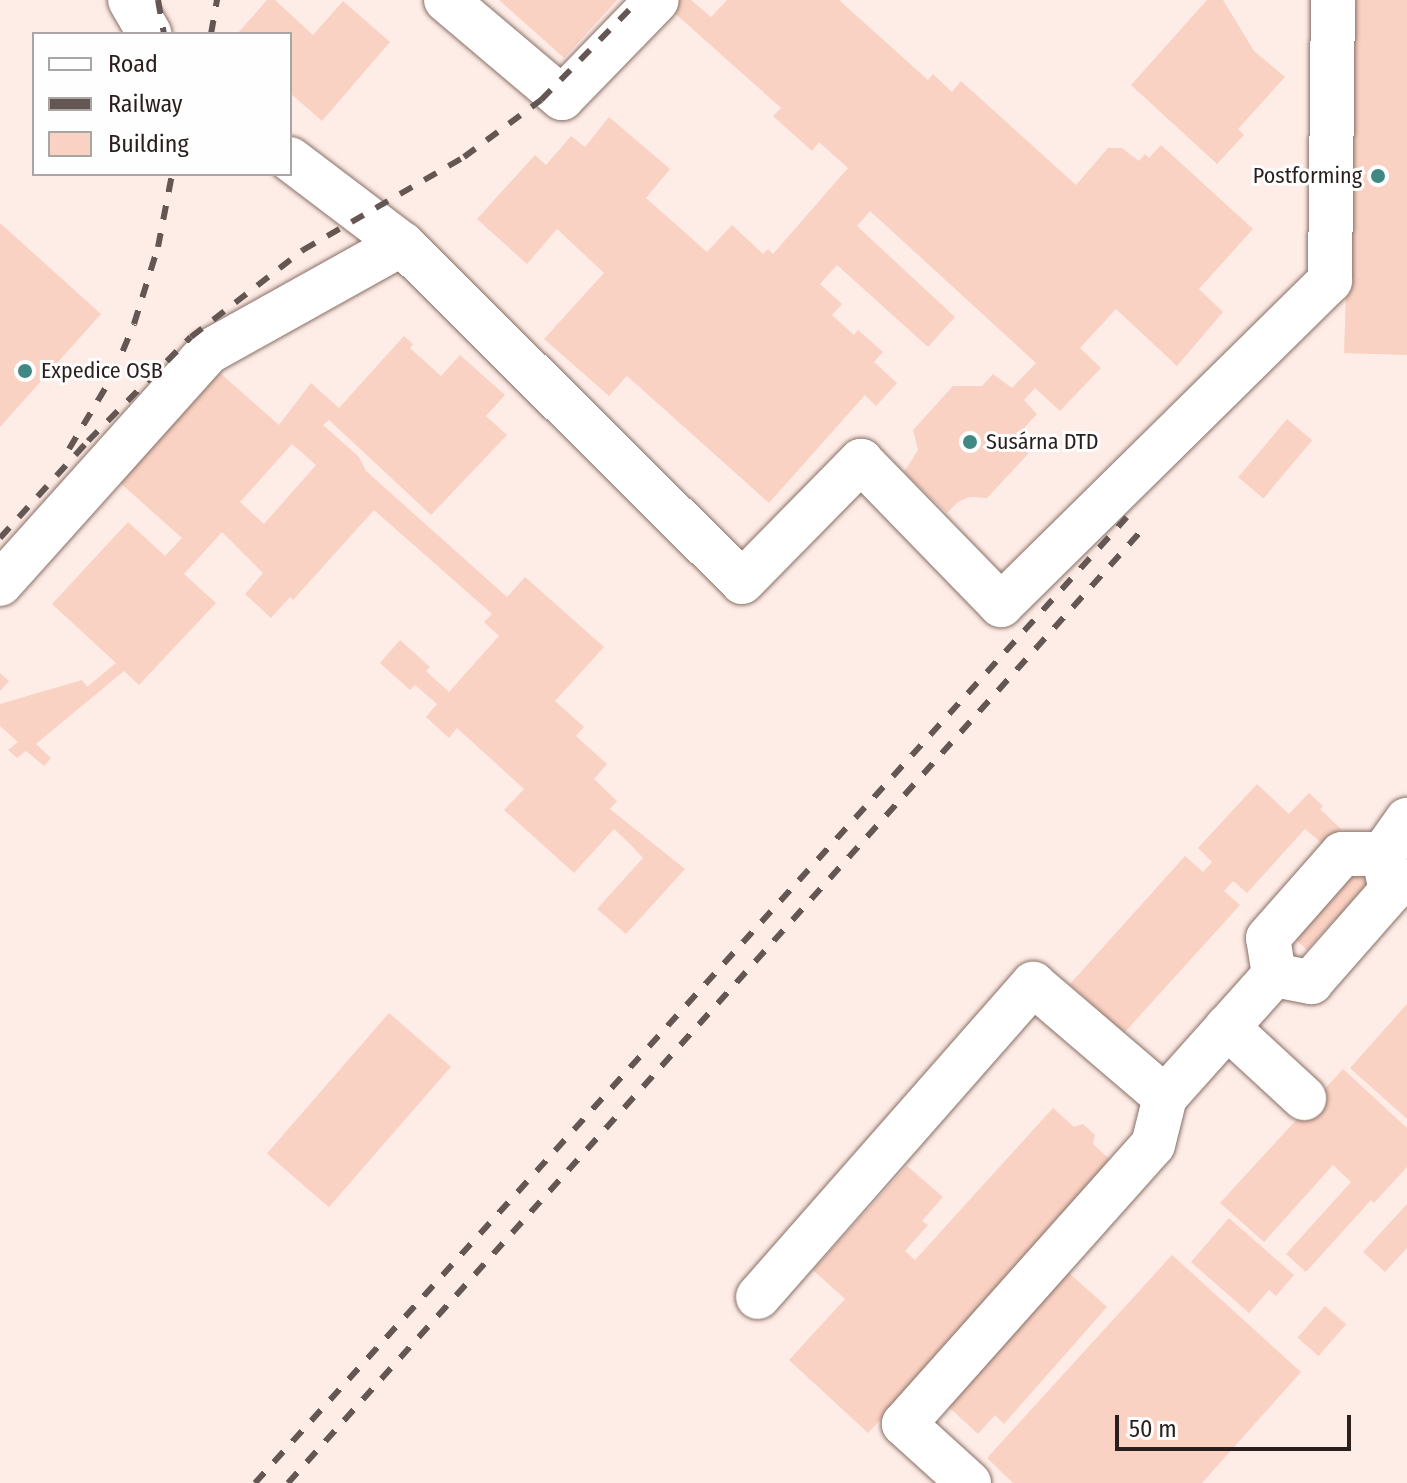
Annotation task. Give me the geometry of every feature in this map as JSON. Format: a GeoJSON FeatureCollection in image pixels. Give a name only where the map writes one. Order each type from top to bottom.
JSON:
{"type":"FeatureCollection","features":[{"type":"Feature","properties":{"kind":"lane"},"geometry":{"type":"LineString","coordinates":[[130,0],[149,32]]}},
{"type":"Feature","properties":{"kind":"lane"},"geometry":{"type":"LineString","coordinates":[[446,0],[562,98],[657,0]]}},
{"type":"Feature","properties":{"kind":"lane"},"geometry":{"type":"LineString","coordinates":[[292,161],[402,244],[742,582],[861,461],[1001,605],[1330,281],[1333,0]]}},
{"type":"Feature","properties":{"kind":"lane"},"geometry":{"type":"LineString","coordinates":[[0,584],[208,352],[402,244]]}},
{"type":"Feature","properties":{"kind":"lane"},"geometry":{"type":"LineString","coordinates":[[1395,837],[1391,891],[1311,982],[1274,975],[1268,938],[1342,854],[1395,837]]}},
{"type":"Feature","properties":{"kind":"lane"},"geometry":{"type":"LineString","coordinates":[[969,1483],[904,1424],[1153,1145],[1165,1097],[1274,975]]}},
{"type":"Feature","properties":{"kind":"lane"},"geometry":{"type":"LineString","coordinates":[[758,1297],[1033,984],[1165,1097]]}},
{"type":"Feature","properties":{"kind":"lane"},"geometry":{"type":"LineString","coordinates":[[1227,1027],[1304,1098]]}},
{"type":"Feature","properties":{"kind":"building"},"geometry":{"type":"Polygon","coordinates":[[[267,0],[275,0],[313,35],[343,1],[390,42],[322,121],[292,95],[292,32],[239,32],[267,0]]]}},
{"type":"Feature","properties":{"kind":"building"},"geometry":{"type":"Polygon","coordinates":[[[499,0],[617,0],[564,58],[499,0]]]}},
{"type":"Feature","properties":{"kind":"building"},"geometry":{"type":"Polygon","coordinates":[[[660,0],[691,0],[711,17],[727,0],[839,0],[928,80],[933,74],[952,92],[961,81],[1076,185],[1108,148],[1122,148],[1139,161],[1145,154],[1149,158],[1161,145],[1253,229],[1199,289],[1223,312],[1177,366],[1116,309],[1080,348],[1101,368],[1060,411],[1035,388],[1024,400],[1037,414],[1025,427],[1028,454],[987,498],[969,497],[958,502],[947,513],[904,472],[918,450],[913,430],[953,386],[982,386],[993,374],[1012,388],[1036,363],[870,211],[857,226],[955,317],[928,347],[837,265],[820,284],[842,304],[832,315],[854,335],[858,330],[883,352],[874,362],[897,383],[876,406],[865,395],[769,503],[627,376],[609,396],[544,339],[604,273],[557,229],[527,264],[477,219],[535,155],[546,165],[571,136],[585,147],[609,117],[670,169],[646,198],[707,252],[732,225],[763,254],[768,249],[773,254],[848,168],[819,142],[812,151],[773,116],[781,108],[660,0]]]}},
{"type":"Feature","properties":{"kind":"building"},"geometry":{"type":"Polygon","coordinates":[[[1207,0],[1223,0],[1254,51],[1285,77],[1238,129],[1244,135],[1217,164],[1131,85],[1207,0]]]}},
{"type":"Feature","properties":{"kind":"building","name":"Postforming"},"geometry":{"type":"Polygon","coordinates":[[[1356,0],[1407,0],[1407,355],[1344,353],[1356,0]]]}},
{"type":"Feature","properties":{"kind":"building","name":"Expedice OSB"},"geometry":{"type":"Polygon","coordinates":[[[0,223],[101,314],[0,427],[0,223]]]}},
{"type":"Feature","properties":{"kind":"building"},"geometry":{"type":"Polygon","coordinates":[[[404,336],[413,344],[410,348],[441,376],[460,355],[505,395],[486,416],[507,435],[431,515],[329,420],[323,425],[359,457],[366,471],[507,597],[525,577],[604,647],[555,701],[584,727],[576,736],[607,764],[594,779],[617,801],[610,809],[685,869],[626,934],[597,909],[643,858],[614,829],[574,873],[504,810],[524,789],[457,728],[449,738],[426,717],[437,704],[415,685],[410,690],[380,663],[400,640],[430,667],[426,671],[449,692],[499,636],[484,622],[492,614],[374,510],[293,600],[290,597],[271,618],[245,594],[263,573],[222,532],[184,574],[216,603],[139,685],[124,671],[36,744],[51,758],[44,766],[26,751],[17,758],[8,750],[18,742],[0,726],[0,704],[82,680],[87,687],[116,663],[52,604],[128,522],[165,556],[182,538],[118,481],[211,365],[279,425],[311,383],[339,408],[404,336]],[[292,444],[240,502],[264,524],[316,465],[292,444]]]}},
{"type":"Feature","properties":{"kind":"building"},"geometry":{"type":"Polygon","coordinates":[[[1287,419],[1312,440],[1263,498],[1238,477],[1287,419]]]}},
{"type":"Feature","properties":{"kind":"building"},"geometry":{"type":"Polygon","coordinates":[[[0,673],[9,681],[0,691],[0,673]]]}},
{"type":"Feature","properties":{"kind":"building"},"geometry":{"type":"Polygon","coordinates":[[[1257,784],[1289,814],[1309,793],[1323,806],[1320,809],[1341,829],[1325,846],[1305,829],[1247,893],[1233,881],[1224,891],[1240,905],[1124,1033],[1070,984],[1185,856],[1203,872],[1212,862],[1198,848],[1257,784]]]}},
{"type":"Feature","properties":{"kind":"building"},"geometry":{"type":"Polygon","coordinates":[[[1350,868],[1367,883],[1349,904],[1353,907],[1339,922],[1335,919],[1307,950],[1290,934],[1350,868]]]}},
{"type":"Feature","properties":{"kind":"building"},"geometry":{"type":"Polygon","coordinates":[[[1407,1004],[1407,1119],[1350,1068],[1407,1004]]]}},
{"type":"Feature","properties":{"kind":"building"},"geometry":{"type":"Polygon","coordinates":[[[389,1013],[451,1067],[329,1207],[267,1153],[389,1013]]]}},
{"type":"Feature","properties":{"kind":"building"},"geometry":{"type":"Polygon","coordinates":[[[1343,1069],[1407,1128],[1407,1167],[1374,1203],[1371,1200],[1306,1272],[1286,1254],[1351,1182],[1333,1165],[1264,1242],[1220,1203],[1343,1069]]]}},
{"type":"Feature","properties":{"kind":"building"},"geometry":{"type":"Polygon","coordinates":[[[1053,1108],[1074,1127],[1083,1124],[1095,1135],[1093,1144],[1118,1167],[868,1433],[789,1360],[845,1299],[813,1270],[907,1166],[943,1197],[922,1221],[928,1225],[905,1251],[915,1260],[1053,1108]]]}},
{"type":"Feature","properties":{"kind":"building"},"geometry":{"type":"Polygon","coordinates":[[[1407,1204],[1407,1248],[1385,1272],[1363,1252],[1407,1204]]]}},
{"type":"Feature","properties":{"kind":"building"},"geometry":{"type":"Polygon","coordinates":[[[1229,1218],[1294,1275],[1276,1296],[1269,1290],[1249,1313],[1191,1262],[1229,1218]]]}},
{"type":"Feature","properties":{"kind":"building"},"geometry":{"type":"Polygon","coordinates":[[[1172,1255],[1301,1372],[1202,1483],[1013,1483],[987,1458],[1172,1255]]]}},
{"type":"Feature","properties":{"kind":"building"},"geometry":{"type":"Polygon","coordinates":[[[1060,1265],[1107,1307],[1004,1424],[995,1415],[978,1434],[941,1400],[1060,1265]]]}},
{"type":"Feature","properties":{"kind":"building"},"geometry":{"type":"Polygon","coordinates":[[[1325,1306],[1346,1324],[1319,1356],[1297,1338],[1325,1306]]]}},
{"type":"Feature","properties":{"kind":"railway"},"geometry":{"type":"LineString","coordinates":[[158,0],[164,32]]}},
{"type":"Feature","properties":{"kind":"railway"},"geometry":{"type":"LineString","coordinates":[[211,32],[217,0]]}},
{"type":"Feature","properties":{"kind":"railway"},"geometry":{"type":"LineString","coordinates":[[0,538],[88,441],[191,337],[303,250],[464,157],[541,100],[639,0]]}},
{"type":"Feature","properties":{"kind":"railway"},"geometry":{"type":"LineString","coordinates":[[69,449],[112,377],[134,324],[158,247],[172,176]]}},
{"type":"Feature","properties":{"kind":"railway"},"geometry":{"type":"LineString","coordinates":[[255,1483],[1127,517]]}},
{"type":"Feature","properties":{"kind":"railway"},"geometry":{"type":"LineString","coordinates":[[288,1483],[1142,530]]}},
{"type":"Feature","properties":{"kind":"place","name":"Postforming"},"geometry":{"type":"Point","coordinates":[1378,176]}},
{"type":"Feature","properties":{"kind":"place","name":"Expedice OSB"},"geometry":{"type":"Point","coordinates":[25,371]}},
{"type":"Feature","properties":{"kind":"place","name":"Susárna DTD"},"geometry":{"type":"Point","coordinates":[970,442]}}]}
